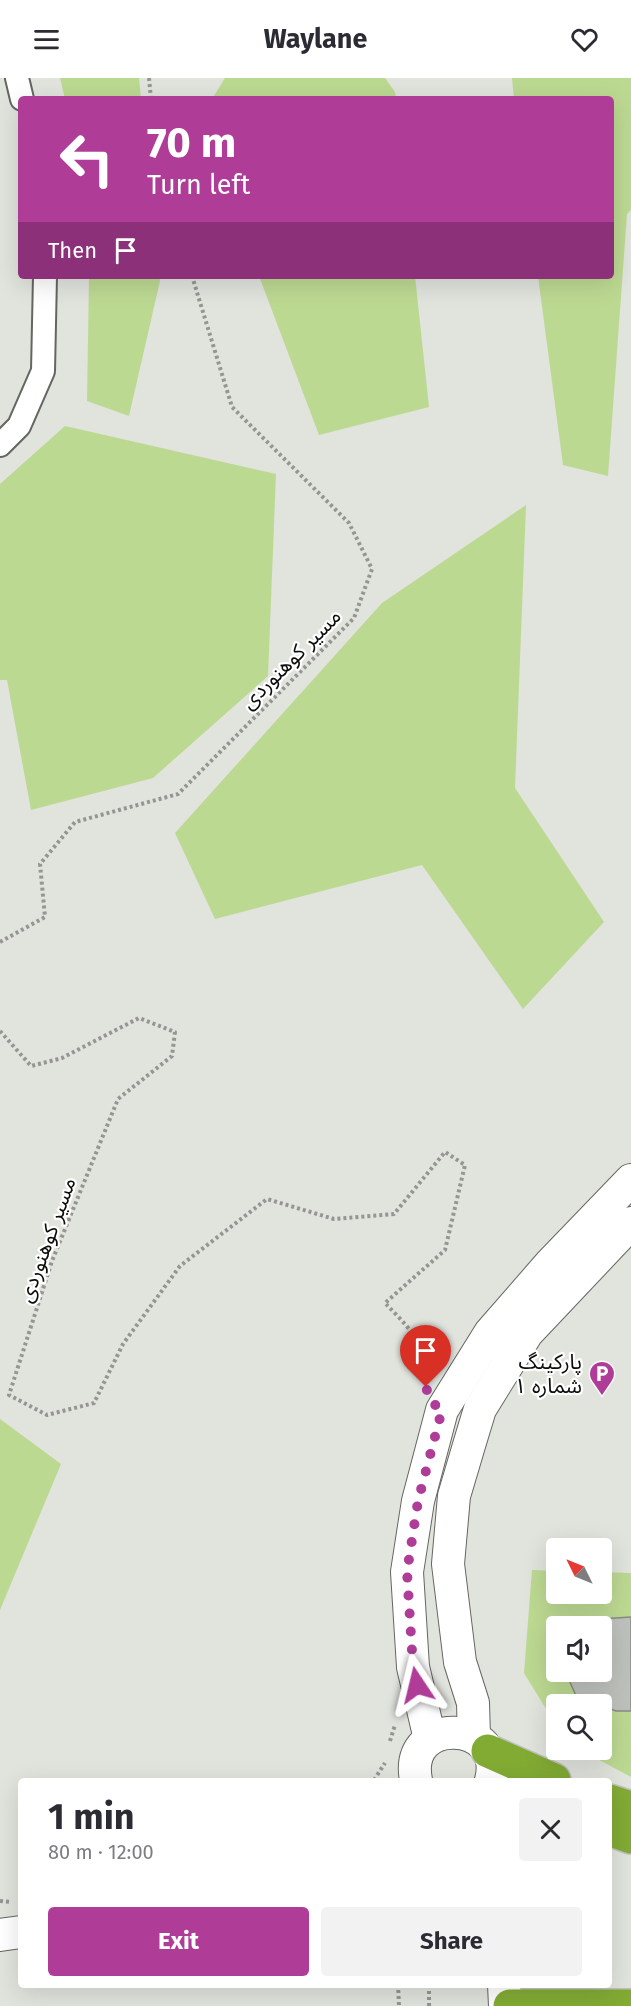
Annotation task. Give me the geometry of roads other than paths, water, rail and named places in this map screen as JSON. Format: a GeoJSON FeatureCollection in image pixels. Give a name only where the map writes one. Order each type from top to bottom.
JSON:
{"type":"FeatureCollection","features":[{"type":"Feature","properties":{"kind":"highway"},"geometry":{"type":"LineString","coordinates":[[484,1756],[548,1778]]}},
{"type":"Feature","properties":{"kind":"highway"},"geometry":{"type":"LineString","coordinates":[[612,1803],[631,1808]]}},
{"type":"Feature","properties":{"kind":"highway"},"geometry":{"type":"LineString","coordinates":[[612,1830],[631,1837]]}},
{"type":"Feature","properties":{"kind":"highway"},"geometry":{"type":"LineString","coordinates":[[510,2006],[631,2006]]}},
{"type":"Feature","properties":{"kind":"street"},"geometry":{"type":"LineString","coordinates":[[17,78],[21,96]]}},
{"type":"Feature","properties":{"kind":"street"},"geometry":{"type":"LineString","coordinates":[[0,445],[20,426],[43,370],[45,279]]}},
{"type":"Feature","properties":{"kind":"street"},"geometry":{"type":"LineString","coordinates":[[430,1739],[413,1667],[407,1572],[418,1501],[442,1410],[490,1333],[558,1256],[631,1180]]}},
{"type":"Feature","properties":{"kind":"street"},"geometry":{"type":"LineString","coordinates":[[484,1756],[473,1703],[460,1662],[448,1564],[454,1496],[480,1409],[527,1333],[631,1223]]}},
{"type":"Feature","properties":{"kind":"street"},"geometry":{"type":"LineString","coordinates":[[416,1778],[416,1759],[421,1748],[430,1739],[440,1734],[452,1731],[463,1733],[484,1756]]}},
{"type":"Feature","properties":{"kind":"street"},"geometry":{"type":"LineString","coordinates":[[0,1935],[18,1932]]}},
{"type":"Feature","properties":{"kind":"street"},"geometry":{"type":"LineString","coordinates":[[504,1988],[505,2006]]}},
{"type":"Feature","properties":{"kind":"place","name":"پارکینگ شماره ۱"},"geometry":{"type":"Point","coordinates":[602,1397]}}]}
